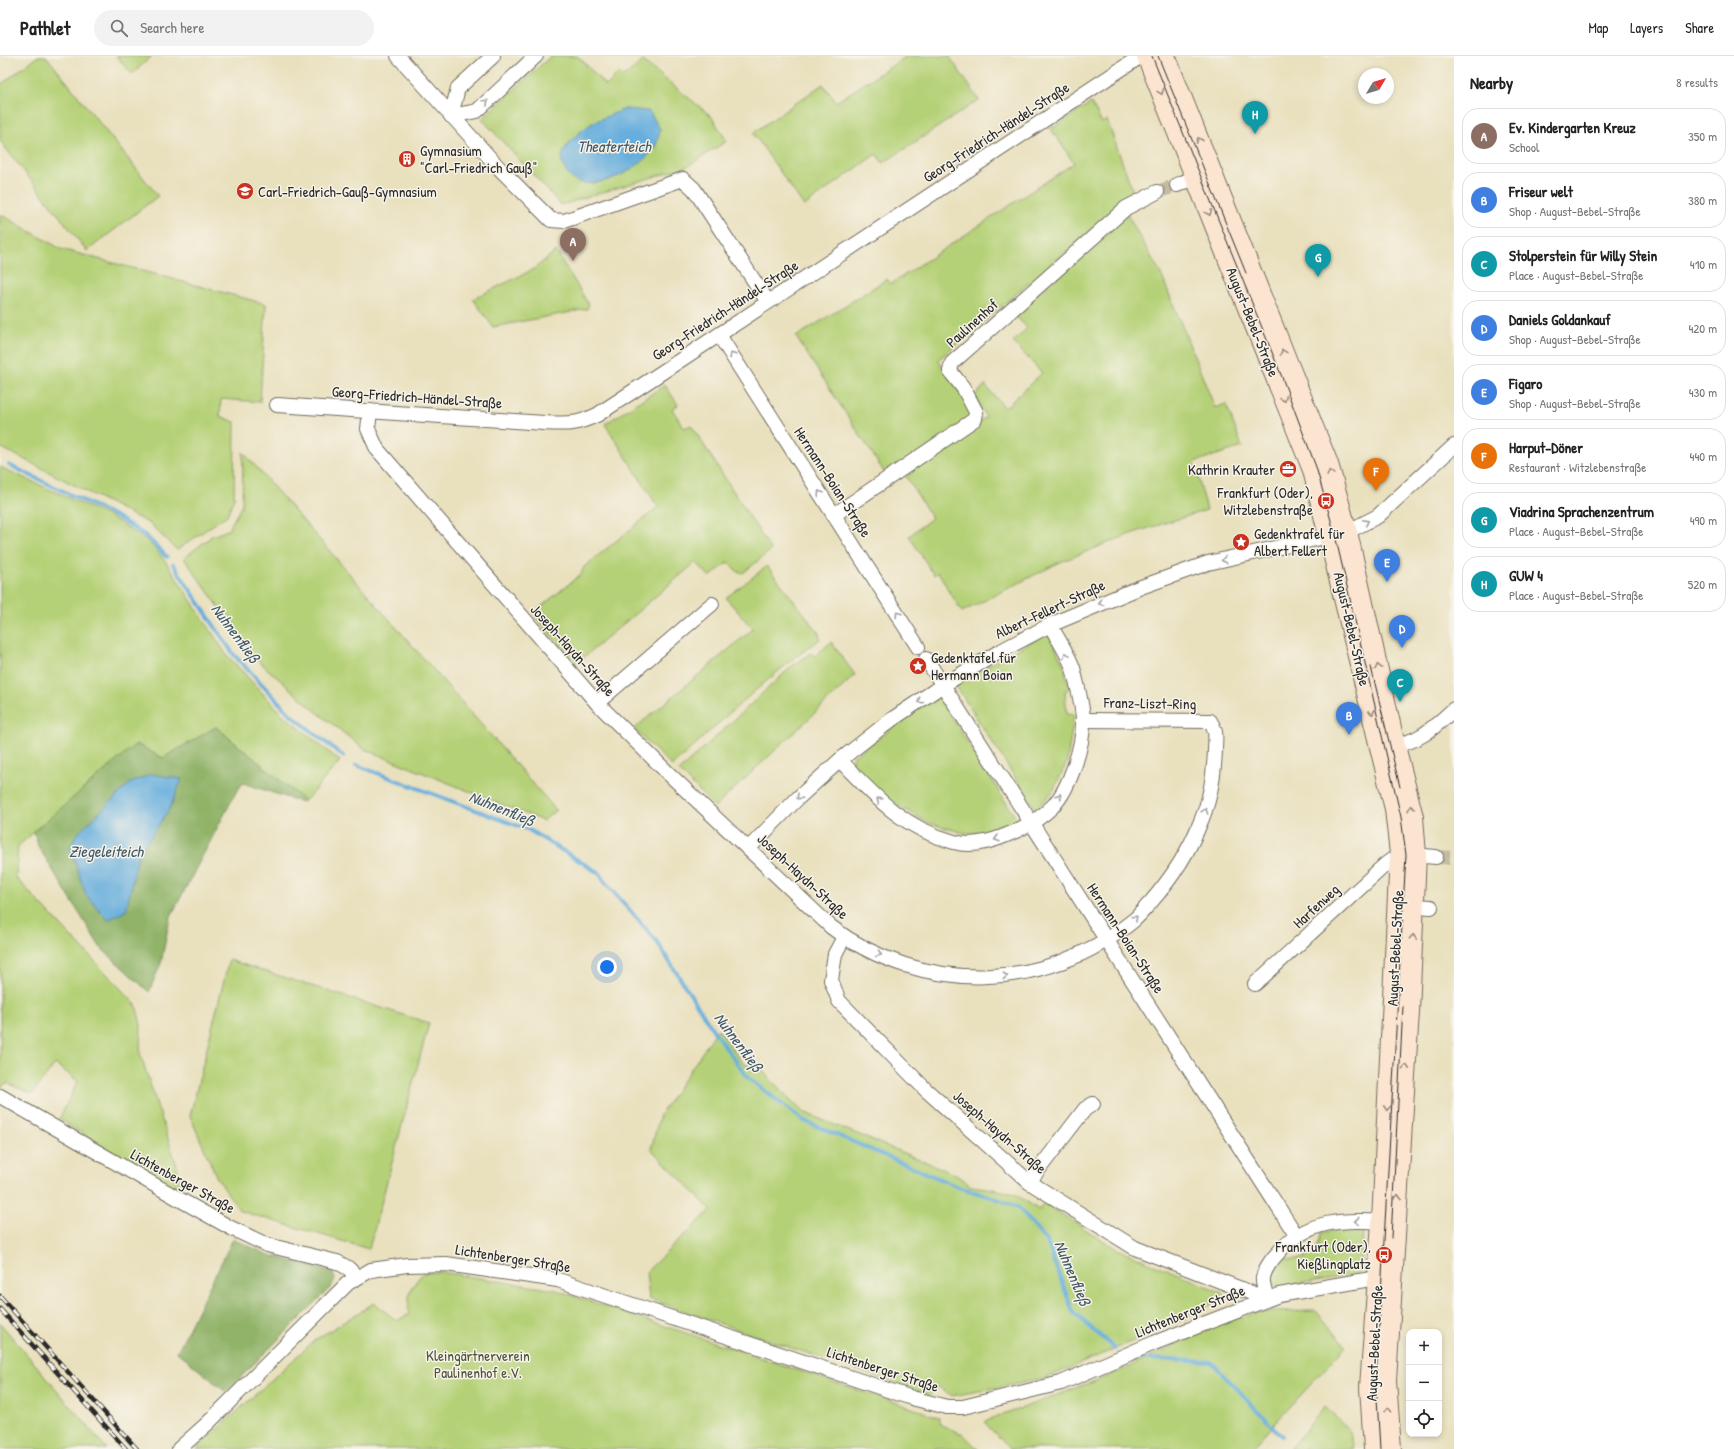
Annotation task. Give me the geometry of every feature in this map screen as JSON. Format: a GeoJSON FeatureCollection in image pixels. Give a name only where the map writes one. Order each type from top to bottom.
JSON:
{"type":"FeatureCollection","features":[{"type":"Feature","properties":{"kind":"street"},"geometry":{"type":"LineString","coordinates":[[398,56],[451,116],[551,220],[564,221],[683,179],[694,190],[768,302]]}},
{"type":"Feature","properties":{"kind":"street"},"geometry":{"type":"LineString","coordinates":[[451,116],[458,88],[493,56]]}},
{"type":"Feature","properties":{"kind":"street"},"geometry":{"type":"LineString","coordinates":[[451,116],[477,112],[536,56]]}},
{"type":"Feature","properties":{"kind":"street","name":"Georg-Friedrich-Händel-Straße"},"geometry":{"type":"LineString","coordinates":[[278,404],[572,424],[597,415],[1140,56]]}},
{"type":"Feature","properties":{"kind":"street","name":"August-Bebel-Straße"},"geometry":{"type":"LineString","coordinates":[[1147,56],[1194,178],[1328,464],[1338,534],[1388,748],[1413,817],[1423,907],[1389,1222]]}},
{"type":"Feature","properties":{"kind":"street","name":"August-Bebel-Straße"},"geometry":{"type":"LineString","coordinates":[[1165,56],[1194,178]]}},
{"type":"Feature","properties":{"kind":"street","name":"Paulinenhof"},"geometry":{"type":"LineString","coordinates":[[834,515],[974,419],[976,412],[964,389],[950,371],[952,363],[1126,208],[1157,192]]}},
{"type":"Feature","properties":{"kind":"street","name":"Hermann-Boian-Straße"},"geometry":{"type":"LineString","coordinates":[[719,335],[918,647]]}},
{"type":"Feature","properties":{"kind":"street","name":"Joseph-Haydn-Straße"},"geometry":{"type":"LineString","coordinates":[[370,411],[368,428],[377,449],[597,703],[816,914],[844,937],[835,954],[831,980],[838,1001],[926,1090],[1029,1182],[1135,1248],[1267,1299]]}},
{"type":"Feature","properties":{"kind":"street","name":"Albert-Fellert-Straße"},"geometry":{"type":"LineString","coordinates":[[748,849],[798,798],[840,760],[892,720],[943,685],[999,652],[1050,625],[1141,586],[1208,563],[1338,534],[1378,516],[1454,446]]}},
{"type":"Feature","properties":{"kind":"street"},"geometry":{"type":"LineString","coordinates":[[597,703],[712,604]]}},
{"type":"Feature","properties":{"kind":"street"},"geometry":{"type":"LineString","coordinates":[[840,760],[875,797],[898,815],[918,828],[955,842],[977,843],[997,840],[1032,823],[1054,806],[1070,778],[1079,753],[1083,720],[1072,667],[1050,625]]}},
{"type":"Feature","properties":{"kind":"street","name":"Hermann-Boian-Straße"},"geometry":{"type":"LineString","coordinates":[[926,659],[1296,1235]]}},
{"type":"Feature","properties":{"kind":"street"},"geometry":{"type":"LineString","coordinates":[[1388,748],[1410,743],[1428,733],[1454,710]]}},
{"type":"Feature","properties":{"kind":"street","name":"Franz-Liszt-Ring"},"geometry":{"type":"LineString","coordinates":[[844,937],[855,944],[909,966],[941,974],[974,978],[1010,976],[1032,971],[1088,951],[1107,940],[1135,920],[1168,883],[1193,843],[1206,810],[1214,778],[1215,732],[1210,721],[1083,720]]}},
{"type":"Feature","properties":{"kind":"street","name":"August-Bebel-Straße"},"geometry":{"type":"LineString","coordinates":[[1374,1449],[1370,1387],[1385,1278],[1417,856]]}},
{"type":"Feature","properties":{"kind":"street","name":"Harfenweg"},"geometry":{"type":"LineString","coordinates":[[1256,984],[1377,872],[1417,856]]}},
{"type":"Feature","properties":{"kind":"street","name":"Lichtenberger Straße"},"geometry":{"type":"LineString","coordinates":[[0,1096],[231,1228],[267,1244],[337,1262],[348,1268],[358,1277]]}},
{"type":"Feature","properties":{"kind":"street"},"geometry":{"type":"LineString","coordinates":[[1029,1182],[1085,1109],[1093,1104]]}},
{"type":"Feature","properties":{"kind":"street"},"geometry":{"type":"LineString","coordinates":[[1267,1299],[1263,1278],[1272,1259],[1296,1235],[1335,1221],[1361,1220],[1389,1222]]}},
{"type":"Feature","properties":{"kind":"street","name":"Lichtenberger Straße"},"geometry":{"type":"LineString","coordinates":[[179,1449],[208,1423],[338,1291],[371,1270],[384,1268],[446,1264],[558,1280],[912,1398],[947,1407],[970,1406],[1061,1383],[1154,1344],[1279,1295],[1385,1278]]}},
{"type":"Feature","properties":{"kind":"street","name":"August-Bebel-Straße"},"geometry":{"type":"LineString","coordinates":[[1385,1278],[1386,1380],[1391,1449]]}},
{"type":"Feature","properties":{"kind":"green space"},"geometry":{"type":"Polygon","coordinates":[[[38,56],[46,56],[158,196],[87,251],[0,141],[0,85],[38,56]]]}},
{"type":"Feature","properties":{"kind":"green space"},"geometry":{"type":"Polygon","coordinates":[[[116,56],[152,56],[132,74],[116,56]]]}},
{"type":"Feature","properties":{"kind":"green space"},"geometry":{"type":"Polygon","coordinates":[[[551,56],[578,56],[606,86],[619,73],[623,77],[643,61],[711,116],[727,141],[686,167],[561,205],[482,119],[551,56]]]}},
{"type":"Feature","properties":{"kind":"green space"},"geometry":{"type":"Polygon","coordinates":[[[907,56],[949,56],[979,100],[883,163],[876,154],[804,206],[753,133],[823,84],[836,102],[907,56]]]}},
{"type":"Feature","properties":{"kind":"green space"},"geometry":{"type":"Polygon","coordinates":[[[1091,103],[1102,123],[1107,120],[1134,194],[938,360],[973,410],[971,418],[886,475],[796,337],[887,279],[891,284],[1074,163],[1051,129],[1091,103]]]}},
{"type":"Feature","properties":{"kind":"green space"},"geometry":{"type":"Polygon","coordinates":[[[0,214],[61,249],[266,304],[260,402],[221,399],[220,416],[235,422],[234,498],[227,515],[177,550],[150,524],[0,447],[0,214]]]}},
{"type":"Feature","properties":{"kind":"green space"},"geometry":{"type":"Polygon","coordinates":[[[1127,214],[1161,274],[1215,408],[1226,404],[1242,447],[1194,462],[1207,510],[1133,533],[1058,563],[962,612],[938,572],[934,575],[909,536],[932,518],[904,473],[986,417],[975,396],[985,385],[1005,408],[1042,373],[1013,342],[1027,328],[1015,315],[1127,214]]]}},
{"type":"Feature","properties":{"kind":"green space"},"geometry":{"type":"Polygon","coordinates":[[[556,251],[589,305],[587,309],[493,327],[473,299],[534,269],[556,251]]]}},
{"type":"Feature","properties":{"kind":"green space"},"geometry":{"type":"Polygon","coordinates":[[[665,385],[678,405],[672,409],[684,428],[691,425],[771,550],[743,573],[737,571],[728,562],[710,577],[696,562],[576,664],[536,618],[537,610],[581,574],[584,567],[658,507],[605,424],[665,385]]]}},
{"type":"Feature","properties":{"kind":"green space"},"geometry":{"type":"Polygon","coordinates":[[[243,452],[556,810],[543,821],[364,749],[312,708],[256,659],[184,558],[212,536],[228,530],[242,505],[243,452]]]}},
{"type":"Feature","properties":{"kind":"green space"},"geometry":{"type":"Polygon","coordinates":[[[0,467],[111,517],[148,541],[164,559],[226,654],[282,714],[340,761],[305,801],[216,727],[163,758],[136,744],[18,846],[16,878],[136,1005],[141,1025],[140,1053],[176,1163],[181,1187],[175,1191],[59,1119],[78,1081],[55,1064],[32,1094],[7,1083],[0,1088],[0,467]]]}},
{"type":"Feature","properties":{"kind":"green space"},"geometry":{"type":"Polygon","coordinates":[[[767,566],[819,633],[820,639],[763,684],[672,766],[634,729],[753,629],[726,598],[767,566]]]}},
{"type":"Feature","properties":{"kind":"green space"},"geometry":{"type":"Polygon","coordinates":[[[1049,634],[1063,664],[1070,688],[1065,691],[1067,714],[1074,715],[1067,762],[1053,791],[1036,810],[956,686],[960,681],[1042,636],[1049,634]]]}},
{"type":"Feature","properties":{"kind":"green space"},"geometry":{"type":"Polygon","coordinates":[[[831,642],[855,675],[715,807],[679,771],[791,667],[811,653],[815,656],[831,642]]]}},
{"type":"Feature","properties":{"kind":"green space"},"geometry":{"type":"Polygon","coordinates":[[[938,696],[1018,821],[1005,829],[987,832],[964,833],[928,823],[893,803],[851,762],[854,756],[938,696]]]}},
{"type":"Feature","properties":{"kind":"green space"},"geometry":{"type":"Polygon","coordinates":[[[216,727],[305,801],[301,802],[243,783],[235,794],[170,918],[161,963],[149,992],[100,947],[38,846],[34,831],[136,744],[163,758],[216,727]]]}},
{"type":"Feature","properties":{"kind":"green space"},"geometry":{"type":"Polygon","coordinates":[[[229,960],[429,1023],[369,1249],[240,1211],[217,1178],[190,1116],[229,960]]]}},
{"type":"Feature","properties":{"kind":"green space"},"geometry":{"type":"Polygon","coordinates":[[[718,1029],[745,1066],[755,1060],[767,1076],[803,1112],[955,1174],[971,1186],[1015,1194],[1039,1210],[1044,1203],[1115,1248],[1221,1292],[1226,1299],[1193,1311],[1187,1318],[1044,1379],[952,1396],[939,1387],[929,1395],[649,1299],[646,1272],[711,1210],[651,1149],[660,1115],[718,1029]]]}},
{"type":"Feature","properties":{"kind":"green space"},"geometry":{"type":"Polygon","coordinates":[[[1341,1229],[1359,1230],[1363,1232],[1361,1271],[1358,1274],[1279,1287],[1274,1285],[1271,1277],[1284,1258],[1304,1258],[1314,1252],[1321,1233],[1341,1229]]]}},
{"type":"Feature","properties":{"kind":"green space"},"geometry":{"type":"Polygon","coordinates":[[[233,1239],[269,1255],[332,1272],[335,1279],[331,1287],[226,1392],[177,1352],[233,1239]]]}},
{"type":"Feature","properties":{"kind":"green space","name":"Kleingärtnerverein Paulinenhof e.V."},"geometry":{"type":"Polygon","coordinates":[[[441,1272],[556,1290],[939,1417],[941,1425],[963,1434],[978,1449],[197,1448],[315,1340],[374,1303],[397,1321],[409,1314],[410,1292],[423,1273],[441,1272]]]}},
{"type":"Feature","properties":{"kind":"green space"},"geometry":{"type":"Polygon","coordinates":[[[1316,1311],[1346,1346],[1251,1449],[1010,1449],[984,1422],[1106,1377],[1227,1321],[1259,1312],[1316,1311]]]}},
{"type":"Feature","properties":{"kind":"green space"},"geometry":{"type":"Polygon","coordinates":[[[0,1323],[107,1449],[0,1449],[0,1323]]]}},
{"type":"Feature","properties":{"kind":"green space"},"geometry":{"type":"Polygon","coordinates":[[[1325,1407],[1348,1428],[1353,1449],[1289,1449],[1325,1407]]]}},
{"type":"Feature","properties":{"kind":"water","name":"Theaterteich"},"geometry":{"type":"Polygon","coordinates":[[[625,109],[649,111],[660,129],[656,145],[649,155],[622,175],[599,182],[579,182],[568,175],[562,162],[562,156],[574,137],[591,124],[625,109]]]}},
{"type":"Feature","properties":{"kind":"water","name":"Ziegeleiteich"},"geometry":{"type":"Polygon","coordinates":[[[151,774],[182,779],[170,808],[138,856],[126,911],[108,920],[86,895],[70,848],[76,835],[130,783],[151,774]]]}},
{"type":"Feature","properties":{"kind":"waterway","name":"Nuhnenfließ"},"geometry":{"type":"LineString","coordinates":[[9,465],[117,517],[146,536],[167,557]]}},
{"type":"Feature","properties":{"kind":"waterway","name":"Nuhnenfließ"},"geometry":{"type":"LineString","coordinates":[[173,564],[234,655],[290,714],[343,756]]}},
{"type":"Feature","properties":{"kind":"waterway","name":"Nuhnenfließ"},"geometry":{"type":"LineString","coordinates":[[356,765],[529,830],[599,873],[604,881],[655,939],[715,1033],[748,1078],[804,1121],[961,1188],[992,1197],[1018,1207],[1047,1242],[1073,1312],[1115,1349]]}},
{"type":"Feature","properties":{"kind":"waterway","name":"Nuhnenfließ"},"geometry":{"type":"LineString","coordinates":[[1135,1358],[1211,1362],[1282,1436]]}},
{"type":"Feature","properties":{"kind":"tunnel"},"geometry":{"type":"LineString","coordinates":[[1157,192],[1177,185]]}},
{"type":"Feature","properties":{"kind":"tunnel"},"geometry":{"type":"LineString","coordinates":[[1436,857],[1454,858]]}},
{"type":"Feature","properties":{"kind":"tram line"},"geometry":{"type":"LineString","coordinates":[[1152,56],[1280,372],[1316,467],[1335,535],[1401,817],[1406,855],[1376,1381],[1380,1449]]}},
{"type":"Feature","properties":{"kind":"tram line"},"geometry":{"type":"LineString","coordinates":[[1158,56],[1246,273]]}},
{"type":"Feature","properties":{"kind":"tram line"},"geometry":{"type":"LineString","coordinates":[[1371,667],[1400,787]]}},
{"type":"Feature","properties":{"kind":"tram line"},"geometry":{"type":"LineString","coordinates":[[1391,1238],[1403,1006]]}},
{"type":"Feature","properties":{"kind":"railway"},"geometry":{"type":"LineString","coordinates":[[0,1296],[137,1449]]}},
{"type":"Feature","properties":{"kind":"railway"},"geometry":{"type":"LineString","coordinates":[[0,1309],[126,1449]]}},
{"type":"Feature","properties":{"kind":"place","name":"GUW 4"},"geometry":{"type":"Point","coordinates":[1255,134]}},
{"type":"Feature","properties":{"kind":"place","name":"Gymnasium \"Carl-Friedrich Gauß\""},"geometry":{"type":"Point","coordinates":[407,159]}},
{"type":"Feature","properties":{"kind":"place","name":"Carl-Friedrich-Gauß-Gymnasium"},"geometry":{"type":"Point","coordinates":[245,191]}},
{"type":"Feature","properties":{"kind":"place","name":"Ev. Kindergarten Kreuz"},"geometry":{"type":"Point","coordinates":[573,261]}},
{"type":"Feature","properties":{"kind":"place","name":"Viadrina Sprachenzentrum"},"geometry":{"type":"Point","coordinates":[1318,277]}},
{"type":"Feature","properties":{"kind":"place","name":"Kathrin Krauter"},"geometry":{"type":"Point","coordinates":[1288,469]}},
{"type":"Feature","properties":{"kind":"place","name":"Harput-Döner"},"geometry":{"type":"Point","coordinates":[1376,491]}},
{"type":"Feature","properties":{"kind":"place","name":"Frankfurt (Oder), Witzlebenstraße"},"geometry":{"type":"Point","coordinates":[1326,501]}},
{"type":"Feature","properties":{"kind":"place","name":"Gedenktrafel für Albert Fellert"},"geometry":{"type":"Point","coordinates":[1241,542]}},
{"type":"Feature","properties":{"kind":"place","name":"Figaro"},"geometry":{"type":"Point","coordinates":[1387,582]}},
{"type":"Feature","properties":{"kind":"place","name":"Daniels Goldankauf"},"geometry":{"type":"Point","coordinates":[1402,648]}},
{"type":"Feature","properties":{"kind":"place","name":"Gedenktafel für Hermann Boian"},"geometry":{"type":"Point","coordinates":[918,666]}},
{"type":"Feature","properties":{"kind":"place","name":"Stolperstein für Willy Stein"},"geometry":{"type":"Point","coordinates":[1400,702]}},
{"type":"Feature","properties":{"kind":"place","name":"Friseur welt"},"geometry":{"type":"Point","coordinates":[1349,735]}},
{"type":"Feature","properties":{"kind":"place","name":"Frankfurt (Oder), Kießlingplatz"},"geometry":{"type":"Point","coordinates":[1384,1255]}}]}
